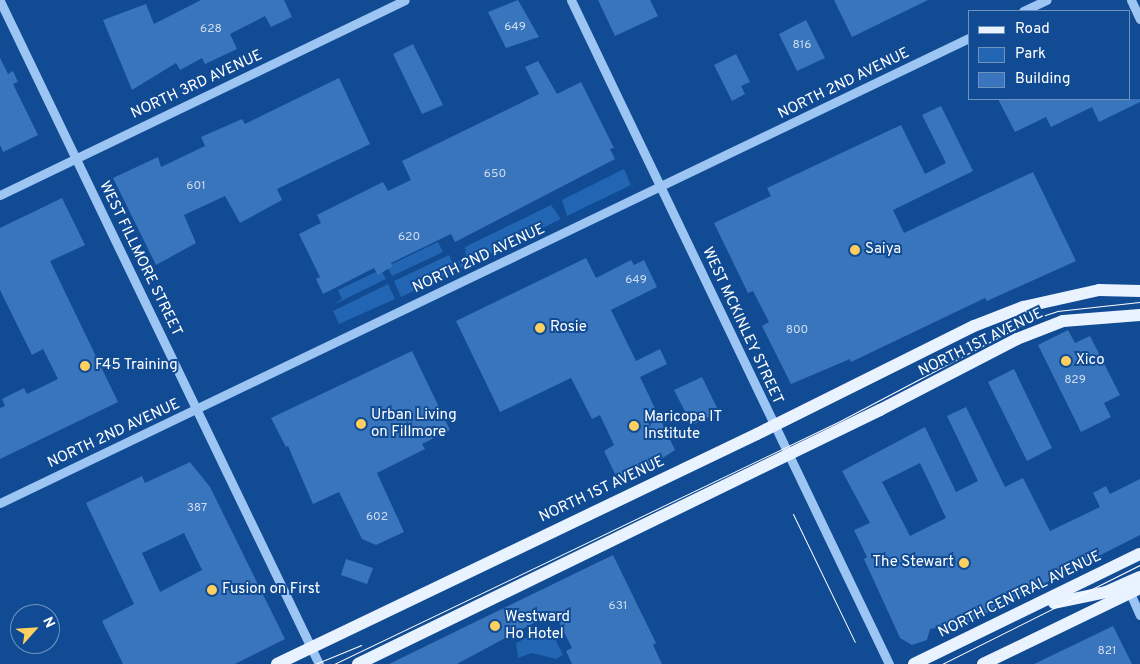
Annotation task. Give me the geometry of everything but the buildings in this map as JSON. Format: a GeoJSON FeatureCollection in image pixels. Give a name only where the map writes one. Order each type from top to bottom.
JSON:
{"type":"FeatureCollection","features":[{"type":"Feature","properties":{"kind":"main road","name":"NORTH 1ST AVENUE"},"geometry":{"type":"LineString","coordinates":[[277,664],[774,426],[974,326],[1014,310],[1099,290],[1140,291]]}},
{"type":"Feature","properties":{"kind":"main road","name":"NORTH 1ST AVENUE"},"geometry":{"type":"LineString","coordinates":[[358,664],[788,455],[1017,339],[1063,321],[1140,315]]}},
{"type":"Feature","properties":{"kind":"main road","name":"NORTH CENTRAL AVENUE"},"geometry":{"type":"LineString","coordinates":[[914,664],[1140,554]]}},
{"type":"Feature","properties":{"kind":"main road"},"geometry":{"type":"LineString","coordinates":[[1002,620],[1048,604],[1106,592],[1140,577]]}},
{"type":"Feature","properties":{"kind":"main road"},"geometry":{"type":"LineString","coordinates":[[983,664],[1135,590]]}},
{"type":"Feature","properties":{"kind":"street","name":"NORTH 3RD AVENUE"},"geometry":{"type":"LineString","coordinates":[[0,194],[405,0]]}},
{"type":"Feature","properties":{"kind":"street","name":"WEST MCKINLEY STREET"},"geometry":{"type":"LineString","coordinates":[[571,0],[889,664]]}},
{"type":"Feature","properties":{"kind":"street"},"geometry":{"type":"LineString","coordinates":[[1026,10],[1047,0]]}},
{"type":"Feature","properties":{"kind":"street"},"geometry":{"type":"LineString","coordinates":[[1131,0],[1140,19]]}},
{"type":"Feature","properties":{"kind":"street","name":"WEST FILLMORE STREET"},"geometry":{"type":"LineString","coordinates":[[0,1],[319,664]]}},
{"type":"Feature","properties":{"kind":"street","name":"NORTH 2ND AVENUE"},"geometry":{"type":"LineString","coordinates":[[0,503],[169,420],[198,411],[968,38]]}},
{"type":"Feature","properties":{"kind":"street"},"geometry":{"type":"LineString","coordinates":[[1135,590],[1140,615]]}},
{"type":"Feature","properties":{"kind":"green space"},"geometry":{"type":"Polygon","coordinates":[[[624,169],[631,185],[567,216],[562,200],[624,169]]]}},
{"type":"Feature","properties":{"kind":"green space"},"geometry":{"type":"Polygon","coordinates":[[[551,205],[561,219],[461,268],[458,261],[466,256],[465,247],[551,205]]]}},
{"type":"Feature","properties":{"kind":"green space"},"geometry":{"type":"Polygon","coordinates":[[[438,242],[443,252],[392,276],[388,269],[392,264],[438,242]]]}},
{"type":"Feature","properties":{"kind":"green space"},"geometry":{"type":"Polygon","coordinates":[[[449,255],[456,270],[401,297],[394,281],[449,255]]]}},
{"type":"Feature","properties":{"kind":"green space"},"geometry":{"type":"Polygon","coordinates":[[[376,272],[382,272],[386,279],[331,306],[342,299],[338,290],[376,272]]]}},
{"type":"Feature","properties":{"kind":"green space"},"geometry":{"type":"Polygon","coordinates":[[[388,284],[395,299],[339,324],[333,311],[388,284]]]}},
{"type":"Feature","properties":{"kind":"green space"},"geometry":{"type":"Polygon","coordinates":[[[540,631],[547,640],[555,638],[563,655],[556,659],[532,653],[518,658],[516,643],[540,631]]]}},
{"type":"Feature","properties":{"kind":"tram line"},"geometry":{"type":"LineString","coordinates":[[334,664],[838,422],[1033,319],[1057,311],[1140,302]]}},
{"type":"Feature","properties":{"kind":"tram line"},"geometry":{"type":"LineString","coordinates":[[793,514],[855,642]]}},
{"type":"Feature","properties":{"kind":"tram line"},"geometry":{"type":"LineString","coordinates":[[942,664],[1140,565]]}},
{"type":"Feature","properties":{"kind":"tram line"},"geometry":{"type":"LineString","coordinates":[[315,664],[361,645]]}},
{"type":"Feature","properties":{"kind":"place","name":"Saiya"},"geometry":{"type":"Point","coordinates":[855,250]}},
{"type":"Feature","properties":{"kind":"place","name":"Rosie"},"geometry":{"type":"Point","coordinates":[540,328]}},
{"type":"Feature","properties":{"kind":"place","name":"Xico"},"geometry":{"type":"Point","coordinates":[1066,361]}},
{"type":"Feature","properties":{"kind":"place","name":"F45 Training"},"geometry":{"type":"Point","coordinates":[85,366]}},
{"type":"Feature","properties":{"kind":"place","name":"Urban Living on Fillmore"},"geometry":{"type":"Point","coordinates":[361,424]}},
{"type":"Feature","properties":{"kind":"place","name":"Maricopa IT Institute"},"geometry":{"type":"Point","coordinates":[634,426]}},
{"type":"Feature","properties":{"kind":"place","name":"The Stewart"},"geometry":{"type":"Point","coordinates":[964,563]}},
{"type":"Feature","properties":{"kind":"place","name":"Fusion on First"},"geometry":{"type":"Point","coordinates":[212,590]}},
{"type":"Feature","properties":{"kind":"place","name":"Westward Ho Hotel"},"geometry":{"type":"Point","coordinates":[495,626]}}]}
